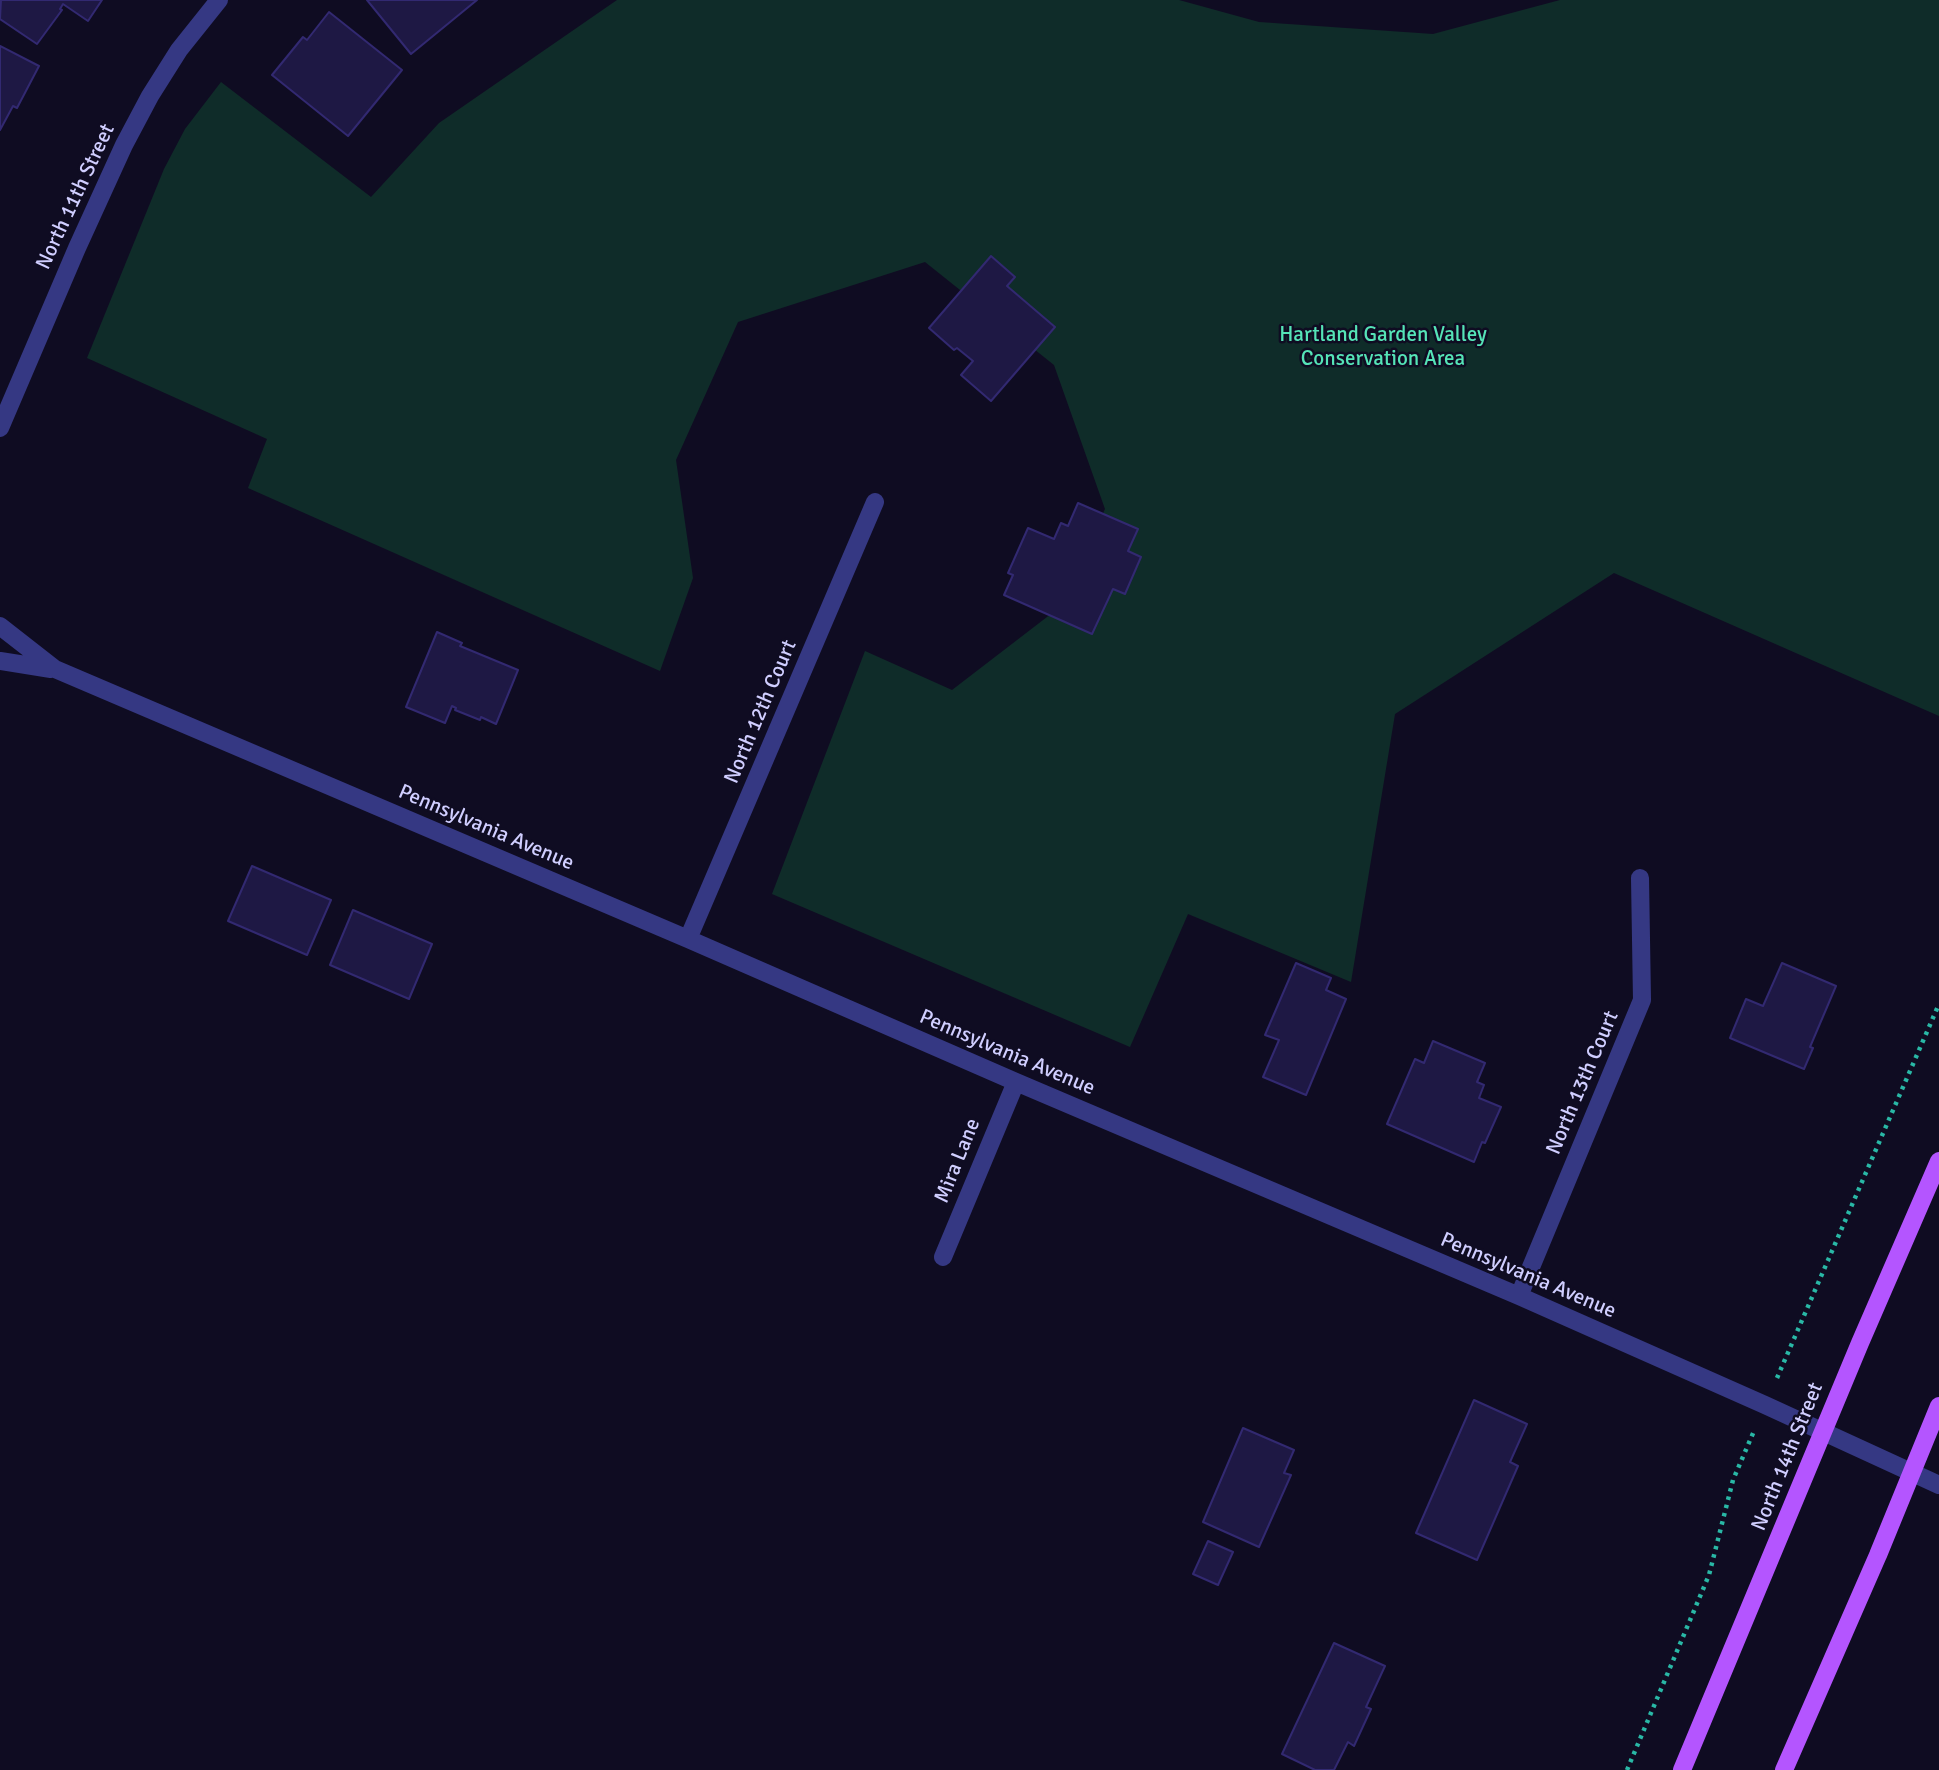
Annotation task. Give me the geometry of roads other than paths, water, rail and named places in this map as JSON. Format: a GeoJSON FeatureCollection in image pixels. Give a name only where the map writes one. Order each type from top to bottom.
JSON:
{"type":"FeatureCollection","features":[{"type":"Feature","properties":{"kind":"main road","name":"North 14th Street"},"geometry":{"type":"LineString","coordinates":[[1682,1770],[1939,1161]]}},
{"type":"Feature","properties":{"kind":"main road"},"geometry":{"type":"LineString","coordinates":[[1784,1770],[1878,1555],[1939,1406]]}},
{"type":"Feature","properties":{"kind":"street","name":"North 11th Street"},"geometry":{"type":"LineString","coordinates":[[0,428],[124,145],[179,50],[219,0]]}},
{"type":"Feature","properties":{"kind":"street","name":"North 12th Court"},"geometry":{"type":"LineString","coordinates":[[688,939],[875,502]]}},
{"type":"Feature","properties":{"kind":"street","name":"Pennsylvania Avenue"},"geometry":{"type":"LineString","coordinates":[[0,626],[54,669]]}},
{"type":"Feature","properties":{"kind":"street","name":"Pennsylvania Avenue"},"geometry":{"type":"LineString","coordinates":[[0,661],[54,669],[1519,1296],[1939,1485]]}},
{"type":"Feature","properties":{"kind":"street","name":"North 13th Court"},"geometry":{"type":"LineString","coordinates":[[1519,1296],[1642,1000],[1640,878]]}},
{"type":"Feature","properties":{"kind":"street","name":"Mira Lane"},"geometry":{"type":"LineString","coordinates":[[943,1257],[1016,1082]]}},
{"type":"Feature","properties":{"kind":"park label","name":"Hartland Garden Valley Conservation Area"},"geometry":{"type":"Point","coordinates":[1383,347]}}]}
